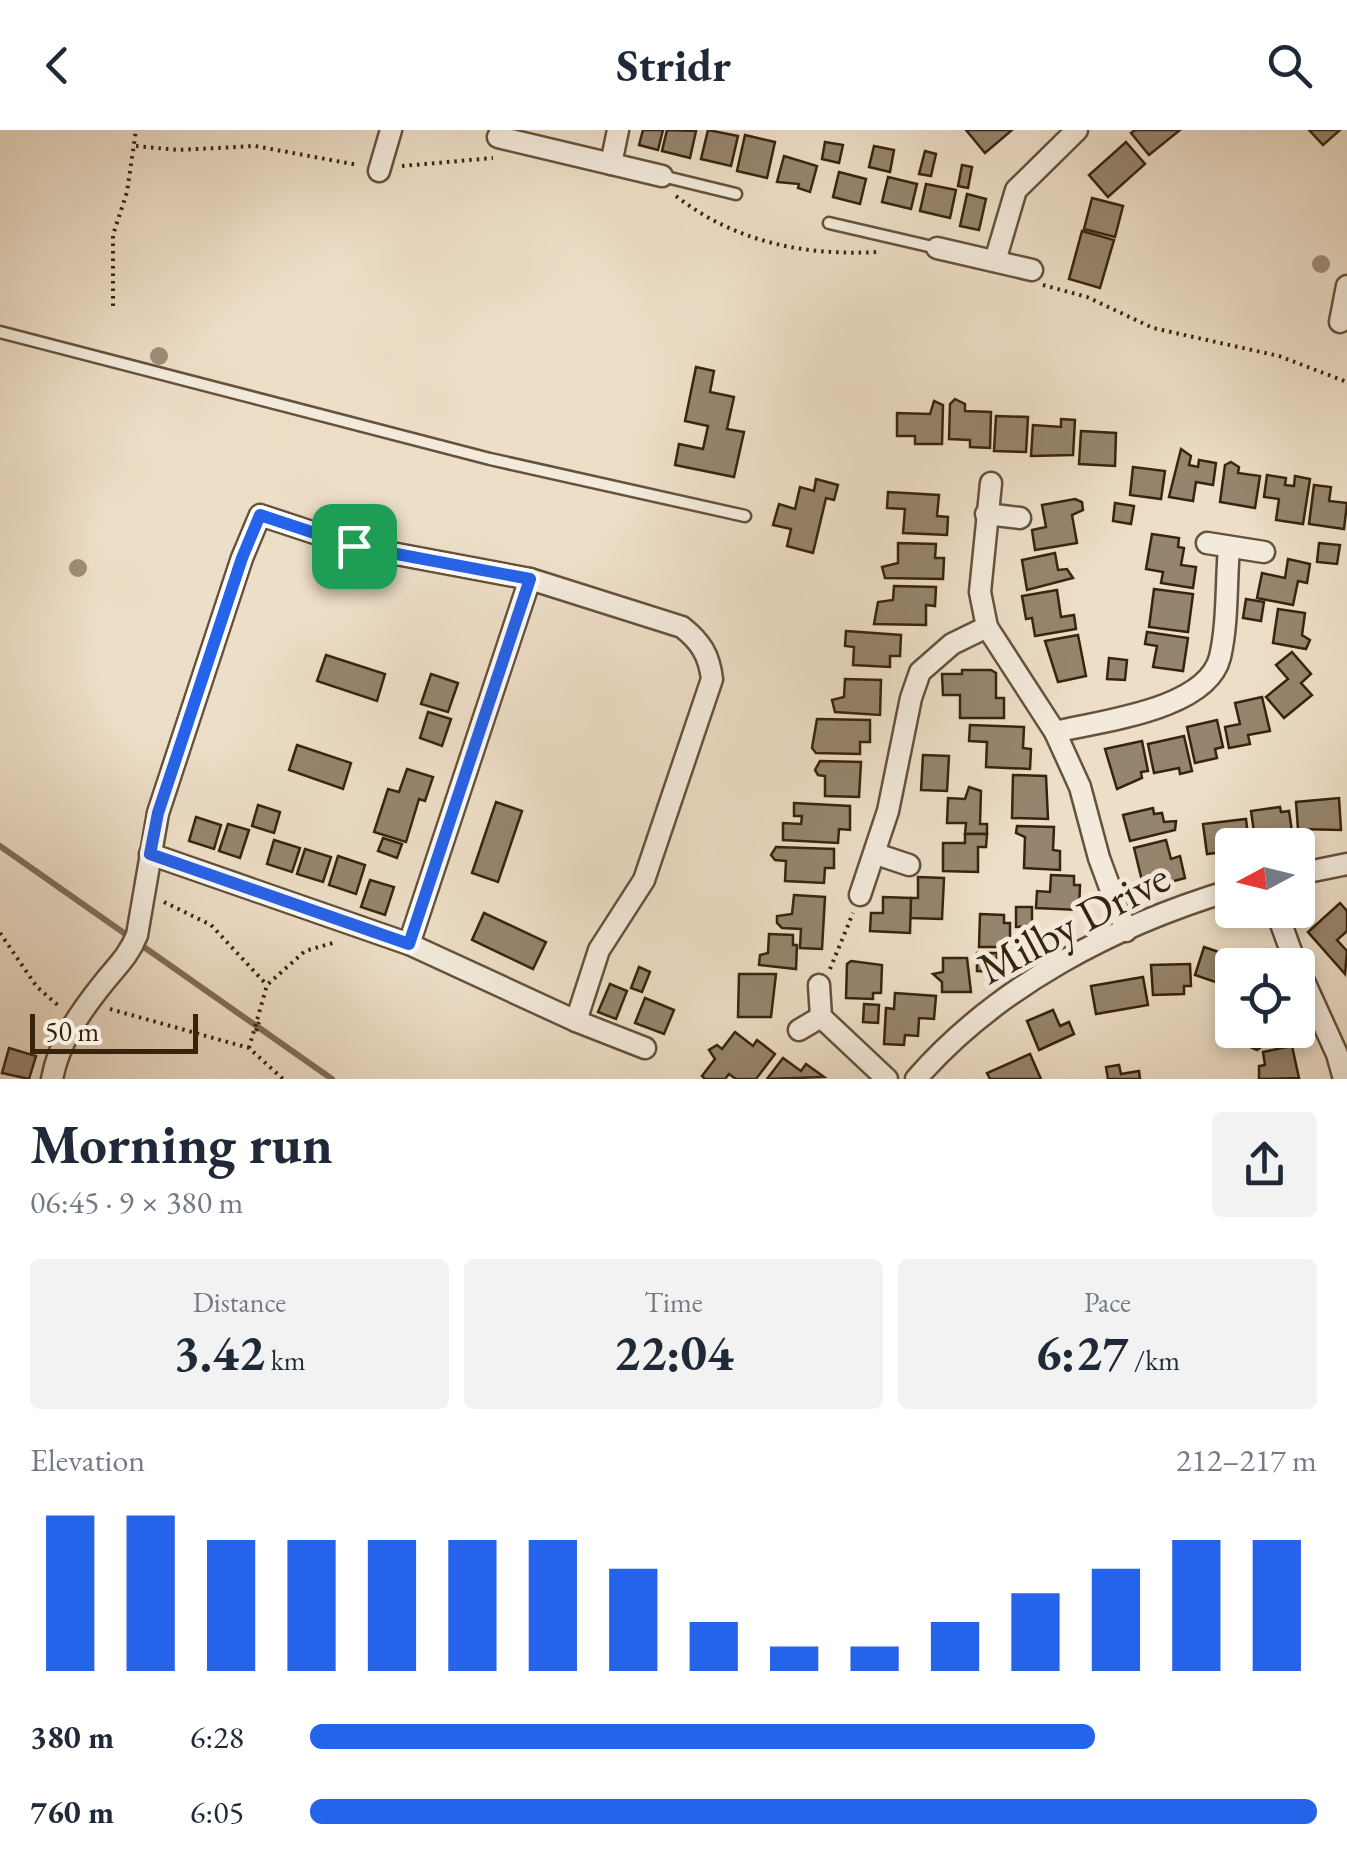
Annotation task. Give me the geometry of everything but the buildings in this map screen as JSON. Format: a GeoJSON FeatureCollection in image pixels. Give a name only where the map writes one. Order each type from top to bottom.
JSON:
{"type":"FeatureCollection","features":[{"type":"Feature","properties":{"kind":"street"},"geometry":{"type":"LineString","coordinates":[[379,168],[391,130]]}},
{"type":"Feature","properties":{"kind":"street"},"geometry":{"type":"LineString","coordinates":[[611,164],[618,130]]}},
{"type":"Feature","properties":{"kind":"street"},"geometry":{"type":"LineString","coordinates":[[995,261],[1016,190],[1077,130]]}},
{"type":"Feature","properties":{"kind":"street"},"geometry":{"type":"LineString","coordinates":[[501,147],[611,164],[665,183]]}},
{"type":"Feature","properties":{"kind":"street"},"geometry":{"type":"LineString","coordinates":[[937,248],[995,261],[1030,276]]}},
{"type":"Feature","properties":{"kind":"street"},"geometry":{"type":"LineString","coordinates":[[1340,322],[1347,286]]}},
{"type":"Feature","properties":{"kind":"street"},"geometry":{"type":"LineString","coordinates":[[991,483],[980,592],[987,627],[1055,732],[1080,787],[1099,858],[1126,931]]}},
{"type":"Feature","properties":{"kind":"street"},"geometry":{"type":"LineString","coordinates":[[986,514],[1020,518]]}},
{"type":"Feature","properties":{"kind":"street"},"geometry":{"type":"LineString","coordinates":[[52,1079],[56,1059],[75,1020],[130,954],[137,936],[158,813],[242,558],[260,515],[354,546],[530,579],[682,627],[698,639],[709,658],[712,679],[644,880],[599,950],[576,1021]]}},
{"type":"Feature","properties":{"kind":"street"},"geometry":{"type":"LineString","coordinates":[[1207,543],[1264,552]]}},
{"type":"Feature","properties":{"kind":"street"},"geometry":{"type":"LineString","coordinates":[[1055,732],[1169,705],[1204,680],[1220,660],[1229,547]]}},
{"type":"Feature","properties":{"kind":"street"},"geometry":{"type":"LineString","coordinates":[[409,944],[530,579]]}},
{"type":"Feature","properties":{"kind":"street"},"geometry":{"type":"LineString","coordinates":[[860,896],[876,854],[920,672],[952,644],[987,627]]}},
{"type":"Feature","properties":{"kind":"street"},"geometry":{"type":"LineString","coordinates":[[150,854],[409,944],[576,1021],[645,1048]]}},
{"type":"Feature","properties":{"kind":"street"},"geometry":{"type":"LineString","coordinates":[[876,854],[908,864]]}},
{"type":"Feature","properties":{"kind":"street"},"geometry":{"type":"LineString","coordinates":[[1315,871],[1347,864]]}},
{"type":"Feature","properties":{"kind":"street","name":"Milby Drive"},"geometry":{"type":"LineString","coordinates":[[916,1079],[946,1045],[993,1006],[1052,968],[1126,931],[1215,895]]}},
{"type":"Feature","properties":{"kind":"street"},"geometry":{"type":"LineString","coordinates":[[799,1030],[819,1000],[888,1079]]}},
{"type":"Feature","properties":{"kind":"street"},"geometry":{"type":"LineString","coordinates":[[1315,1000],[1342,1052],[1344,1079]]}},
{"type":"Feature","properties":{"kind":"lane"},"geometry":{"type":"LineString","coordinates":[[665,183],[736,194]]}},
{"type":"Feature","properties":{"kind":"lane"},"geometry":{"type":"LineString","coordinates":[[830,223],[937,248]]}},
{"type":"Feature","properties":{"kind":"lane"},"geometry":{"type":"LineString","coordinates":[[0,332],[490,459],[745,516]]}},
{"type":"Feature","properties":{"kind":"path"},"geometry":{"type":"LineString","coordinates":[[113,306],[113,235],[128,192],[136,130]]}},
{"type":"Feature","properties":{"kind":"path"},"geometry":{"type":"LineString","coordinates":[[136,146],[178,150],[255,146],[379,168],[501,147]]}},
{"type":"Feature","properties":{"kind":"path"},"geometry":{"type":"LineString","coordinates":[[665,183],[719,225],[763,242],[857,253],[892,251]]}},
{"type":"Feature","properties":{"kind":"path"},"geometry":{"type":"LineString","coordinates":[[1030,276],[1087,296],[1153,328],[1290,359],[1347,382]]}},
{"type":"Feature","properties":{"kind":"path"},"geometry":{"type":"LineString","coordinates":[[144,891],[211,925],[268,985]]}},
{"type":"Feature","properties":{"kind":"path"},"geometry":{"type":"LineString","coordinates":[[819,1000],[860,896]]}},
{"type":"Feature","properties":{"kind":"path"},"geometry":{"type":"LineString","coordinates":[[0,933],[37,987],[75,1020]]}},
{"type":"Feature","properties":{"kind":"path"},"geometry":{"type":"LineString","coordinates":[[250,1048],[268,985],[305,951],[341,940]]}},
{"type":"Feature","properties":{"kind":"path"},"geometry":{"type":"LineString","coordinates":[[88,1002],[250,1048],[283,1079]]}},
{"type":"Feature","properties":{"kind":"waterway"},"geometry":{"type":"LineString","coordinates":[[0,846],[332,1079]]}},
{"type":"Feature","properties":{"kind":"route"},"geometry":{"type":"LineString","coordinates":[[260,515],[354,546],[530,579],[409,944],[150,854],[158,813],[242,558],[260,515]]}}]}
